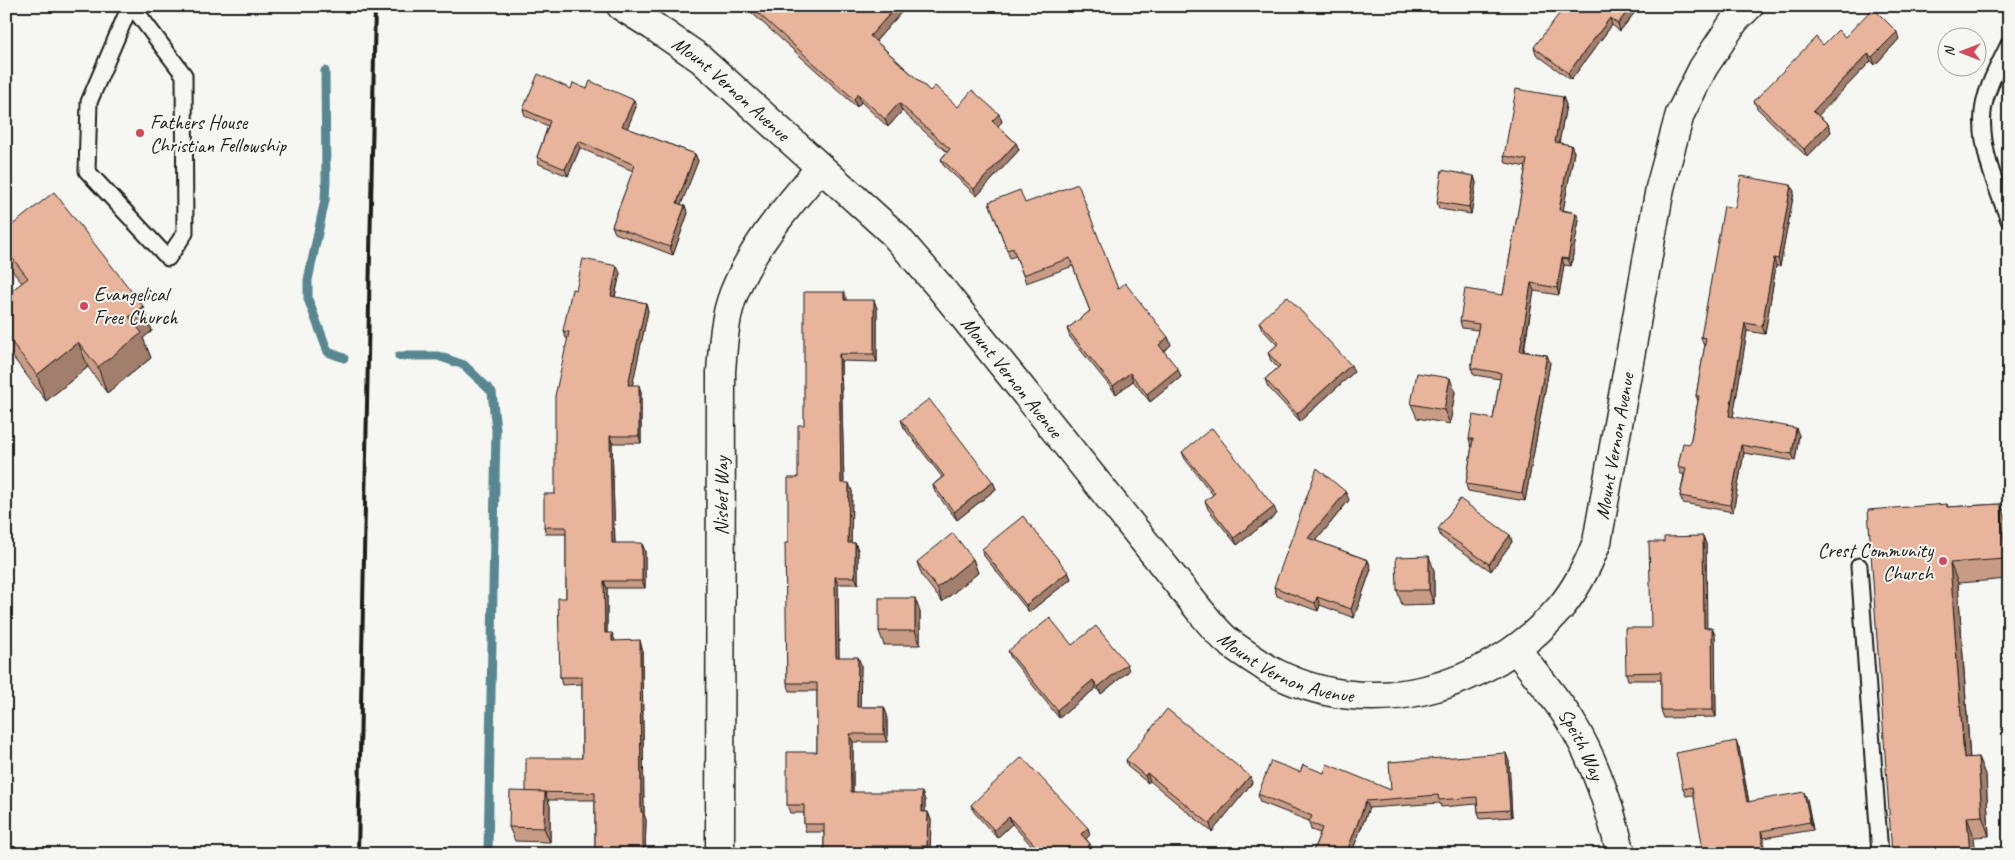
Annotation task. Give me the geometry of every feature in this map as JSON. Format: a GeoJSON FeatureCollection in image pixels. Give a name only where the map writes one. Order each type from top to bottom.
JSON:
{"type":"FeatureCollection","features":[{"type":"Feature","properties":{"kind":"street","name":"Mount Vernon Avenue"},"geometry":{"type":"LineString","coordinates":[[621,6],[701,59],[894,234],[939,286],[1197,608],[1229,642],[1269,669],[1303,684],[1330,693],[1368,695],[1394,695],[1439,687],[1478,672],[1516,649],[1560,608],[1586,568],[1598,542],[1660,188],[1680,114],[1703,68],[1735,20],[1749,6]]}},
{"type":"Feature","properties":{"kind":"street","name":"Nisbet Way"},"geometry":{"type":"LineString","coordinates":[[720,854],[721,382],[725,330],[734,294],[753,253],[774,222],[820,168]]}},
{"type":"Feature","properties":{"kind":"street","name":"Speith Way"},"geometry":{"type":"LineString","coordinates":[[1516,649],[1571,722],[1594,767],[1611,814],[1622,854]]}},
{"type":"Feature","properties":{"kind":"lane"},"geometry":{"type":"LineString","coordinates":[[131,6],[184,75],[185,233],[168,258],[87,171],[89,102],[131,6]]}},
{"type":"Feature","properties":{"kind":"lane"},"geometry":{"type":"LineString","coordinates":[[2009,44],[1994,76],[1984,105],[1983,132],[1992,175],[2009,220]]}},
{"type":"Feature","properties":{"kind":"lane"},"geometry":{"type":"LineString","coordinates":[[1860,566],[1880,854]]}},
{"type":"Feature","properties":{"kind":"building"},"geometry":{"type":"Polygon","coordinates":[[[750,6],[897,6],[870,36],[930,91],[935,86],[958,107],[972,90],[999,114],[992,121],[1016,143],[974,189],[941,159],[950,149],[899,103],[885,119],[858,94],[854,99],[750,6]]]}},
{"type":"Feature","properties":{"kind":"building"},"geometry":{"type":"Polygon","coordinates":[[[1565,6],[1631,6],[1618,24],[1610,18],[1568,73],[1534,47],[1565,6]]]}},
{"type":"Feature","properties":{"kind":"building"},"geometry":{"type":"Polygon","coordinates":[[[1873,8],[1897,32],[1872,57],[1868,54],[1813,111],[1828,124],[1804,149],[1754,101],[1816,37],[1823,45],[1838,30],[1845,37],[1873,8]]]}},
{"type":"Feature","properties":{"kind":"building"},"geometry":{"type":"Polygon","coordinates":[[[538,74],[571,89],[573,83],[587,89],[590,81],[634,100],[622,126],[695,154],[677,203],[685,206],[670,247],[612,226],[635,165],[578,141],[565,169],[537,157],[550,121],[523,109],[538,74]]]}},
{"type":"Feature","properties":{"kind":"building"},"geometry":{"type":"Polygon","coordinates":[[[1516,89],[1563,97],[1555,142],[1571,145],[1559,210],[1576,213],[1568,259],[1562,258],[1557,288],[1531,283],[1520,351],[1547,355],[1522,493],[1466,484],[1473,439],[1469,439],[1473,415],[1493,419],[1501,373],[1471,368],[1479,324],[1460,321],[1465,289],[1503,295],[1527,160],[1504,156],[1516,89]]]}},
{"type":"Feature","properties":{"kind":"building"},"geometry":{"type":"Polygon","coordinates":[[[1442,170],[1474,176],[1469,207],[1437,202],[1442,170]]]}},
{"type":"Feature","properties":{"kind":"building"},"geometry":{"type":"Polygon","coordinates":[[[1741,176],[1791,185],[1778,259],[1774,258],[1762,326],[1745,323],[1729,416],[1796,428],[1792,454],[1741,445],[1730,505],[1680,496],[1686,468],[1678,466],[1683,443],[1690,444],[1699,396],[1696,396],[1706,338],[1701,337],[1724,206],[1735,208],[1741,176]]]}},
{"type":"Feature","properties":{"kind":"building"},"geometry":{"type":"Polygon","coordinates":[[[1078,184],[1118,289],[1125,283],[1168,337],[1159,345],[1178,369],[1147,394],[1130,373],[1113,386],[1067,329],[1090,311],[1070,258],[1023,275],[1013,248],[1007,250],[989,202],[1020,190],[1025,203],[1078,184]]]}},
{"type":"Feature","properties":{"kind":"building"},"geometry":{"type":"Polygon","coordinates":[[[54,192],[143,306],[129,317],[142,333],[98,367],[78,342],[37,375],[6,335],[6,295],[28,278],[6,250],[6,230],[54,192]]]}},
{"type":"Feature","properties":{"kind":"building"},"geometry":{"type":"Polygon","coordinates":[[[583,259],[617,266],[611,296],[646,303],[628,385],[639,385],[639,436],[610,436],[612,543],[642,543],[642,581],[604,581],[605,633],[612,633],[612,641],[640,640],[643,854],[595,854],[595,793],[526,792],[526,758],[582,758],[582,677],[560,677],[558,598],[566,598],[566,527],[544,527],[544,494],[555,494],[555,396],[569,332],[563,331],[572,289],[576,290],[583,259]]]}},
{"type":"Feature","properties":{"kind":"building"},"geometry":{"type":"Polygon","coordinates":[[[804,292],[844,292],[844,300],[874,300],[874,354],[839,354],[841,483],[849,483],[848,543],[855,543],[855,577],[835,577],[836,657],[858,657],[857,707],[884,707],[884,734],[850,734],[851,792],[922,792],[922,812],[928,812],[927,846],[871,846],[871,854],[824,854],[824,824],[804,824],[804,805],[787,805],[787,752],[817,752],[817,683],[787,683],[785,543],[788,543],[788,478],[798,478],[798,425],[804,425],[804,292]]]}},
{"type":"Feature","properties":{"kind":"building"},"geometry":{"type":"Polygon","coordinates":[[[1287,296],[1351,365],[1297,414],[1265,379],[1280,366],[1268,353],[1279,343],[1259,322],[1287,296]]]}},
{"type":"Feature","properties":{"kind":"building"},"geometry":{"type":"Polygon","coordinates":[[[1417,373],[1450,378],[1444,410],[1411,404],[1417,373]]]}},
{"type":"Feature","properties":{"kind":"building"},"geometry":{"type":"Polygon","coordinates":[[[929,399],[993,482],[954,512],[933,485],[944,476],[901,420],[929,399]]]}},
{"type":"Feature","properties":{"kind":"building"},"geometry":{"type":"Polygon","coordinates":[[[1212,428],[1274,507],[1234,538],[1205,501],[1215,493],[1182,452],[1212,428]]]}},
{"type":"Feature","properties":{"kind":"building"},"geometry":{"type":"Polygon","coordinates":[[[1317,468],[1346,492],[1308,538],[1368,560],[1351,609],[1317,597],[1315,603],[1274,587],[1317,468]]]}},
{"type":"Feature","properties":{"kind":"building"},"geometry":{"type":"Polygon","coordinates":[[[1460,499],[1510,535],[1489,564],[1438,529],[1460,499]]]}},
{"type":"Feature","properties":{"kind":"building"},"geometry":{"type":"Polygon","coordinates":[[[1947,504],[1947,507],[2001,504],[2005,559],[1950,563],[1964,758],[1978,757],[1982,816],[1967,817],[1970,854],[1892,854],[1868,510],[1947,504]]]}},
{"type":"Feature","properties":{"kind":"building"},"geometry":{"type":"Polygon","coordinates":[[[1023,516],[1068,572],[1026,605],[982,549],[1023,516]]]}},
{"type":"Feature","properties":{"kind":"building"},"geometry":{"type":"Polygon","coordinates":[[[953,533],[973,559],[937,588],[917,562],[953,533]]]}},
{"type":"Feature","properties":{"kind":"building"},"geometry":{"type":"Polygon","coordinates":[[[1703,536],[1704,628],[1712,628],[1713,710],[1661,710],[1661,672],[1626,673],[1625,628],[1651,628],[1649,542],[1664,542],[1664,537],[1703,536]]]}},
{"type":"Feature","properties":{"kind":"building"},"geometry":{"type":"Polygon","coordinates":[[[1429,556],[1429,590],[1397,590],[1396,557],[1429,556]]]}},
{"type":"Feature","properties":{"kind":"building"},"geometry":{"type":"Polygon","coordinates":[[[879,598],[915,598],[915,631],[879,631],[879,598]]]}},
{"type":"Feature","properties":{"kind":"building"},"geometry":{"type":"Polygon","coordinates":[[[1050,618],[1072,645],[1096,626],[1127,664],[1098,687],[1093,680],[1057,710],[1008,651],[1050,618]]]}},
{"type":"Feature","properties":{"kind":"building"},"geometry":{"type":"Polygon","coordinates":[[[1167,709],[1250,776],[1210,824],[1147,773],[1145,776],[1126,760],[1167,709]]]}},
{"type":"Feature","properties":{"kind":"building"},"geometry":{"type":"Polygon","coordinates":[[[1736,741],[1747,802],[1804,792],[1810,822],[1761,831],[1763,854],[1702,854],[1701,837],[1692,787],[1683,789],[1676,753],[1736,741]]]}},
{"type":"Feature","properties":{"kind":"building"},"geometry":{"type":"Polygon","coordinates":[[[1506,753],[1510,810],[1478,812],[1477,797],[1439,800],[1438,795],[1366,801],[1346,854],[1312,854],[1322,828],[1309,822],[1312,816],[1258,794],[1271,761],[1300,772],[1303,765],[1324,773],[1327,764],[1391,790],[1389,762],[1506,753]]]}},
{"type":"Feature","properties":{"kind":"building"},"geometry":{"type":"Polygon","coordinates":[[[1022,757],[1088,828],[1081,834],[1090,844],[1079,854],[1043,854],[1009,817],[994,830],[971,805],[1022,757]]]}},
{"type":"Feature","properties":{"kind":"building"},"geometry":{"type":"Polygon","coordinates":[[[510,791],[545,792],[544,828],[509,827],[510,791]]]}},
{"type":"Feature","properties":{"kind":"building"},"geometry":{"type":"Polygon","coordinates":[[[1545,848],[1547,854],[1522,854],[1545,848]]]}},
{"type":"Feature","properties":{"kind":"building"},"geometry":{"type":"Polygon","coordinates":[[[1437,849],[1438,854],[1416,854],[1437,849]]]}},
{"type":"Feature","properties":{"kind":"waterway"},"geometry":{"type":"LineString","coordinates":[[325,71],[325,200],[308,280],[308,299],[328,352],[344,358]]}},
{"type":"Feature","properties":{"kind":"waterway"},"geometry":{"type":"LineString","coordinates":[[399,356],[438,356],[464,365],[492,392],[496,430],[488,854]]}},
{"type":"Feature","properties":{"kind":"railway"},"geometry":{"type":"LineString","coordinates":[[358,854],[375,6]]}},
{"type":"Feature","properties":{"kind":"place","name":"Fathers House Christian Fellowship"},"geometry":{"type":"Point","coordinates":[140,133]}},
{"type":"Feature","properties":{"kind":"place","name":"Evangelical Free Church"},"geometry":{"type":"Point","coordinates":[84,306]}},
{"type":"Feature","properties":{"kind":"place","name":"Crest Community Church"},"geometry":{"type":"Point","coordinates":[1943,561]}}]}
